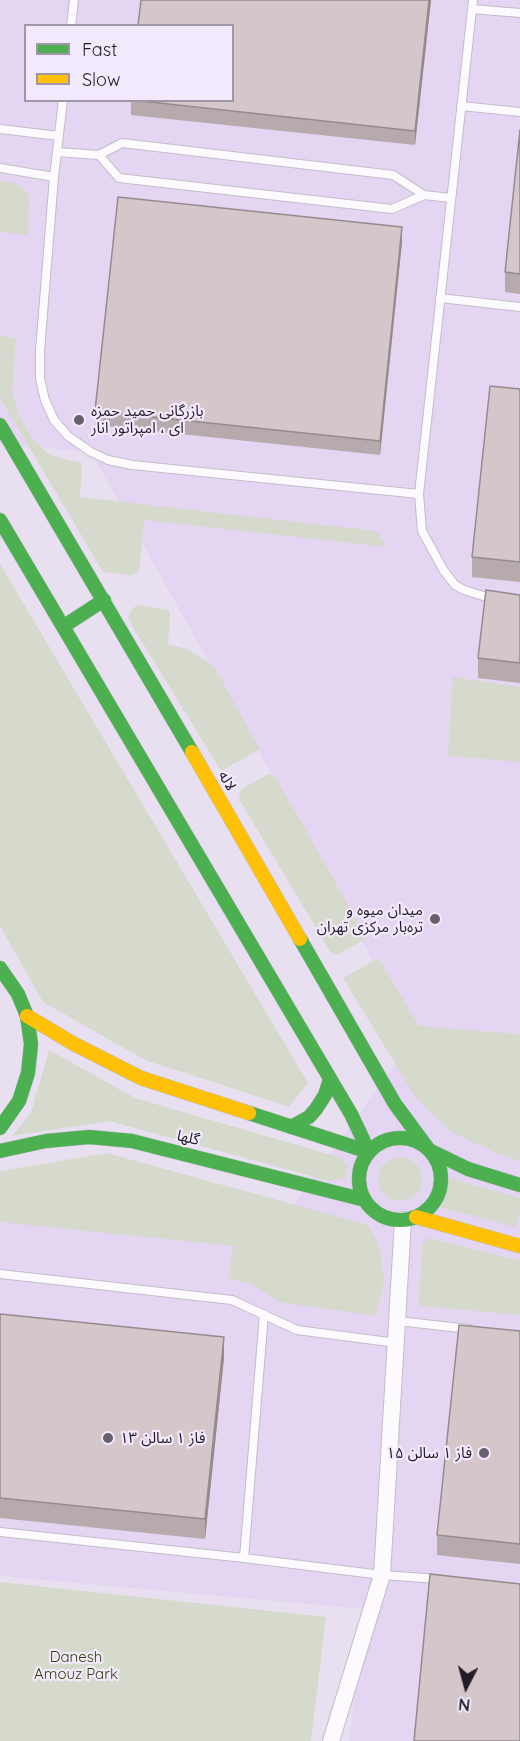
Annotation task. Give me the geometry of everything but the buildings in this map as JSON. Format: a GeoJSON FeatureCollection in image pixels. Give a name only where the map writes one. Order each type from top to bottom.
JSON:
{"type":"FeatureCollection","features":[{"type":"Feature","properties":{"kind":"street","name":"لاله"},"geometry":{"type":"LineString","coordinates":[[0,425],[104,600],[395,1104],[429,1150]]}},
{"type":"Feature","properties":{"kind":"street"},"geometry":{"type":"LineString","coordinates":[[0,520],[351,1114],[369,1152]]}},
{"type":"Feature","properties":{"kind":"street"},"geometry":{"type":"LineString","coordinates":[[64,626],[104,600]]}},
{"type":"Feature","properties":{"kind":"street"},"geometry":{"type":"LineString","coordinates":[[0,968],[18,994],[27,1016],[31,1044],[28,1073],[19,1101],[0,1128]]}},
{"type":"Feature","properties":{"kind":"street"},"geometry":{"type":"LineString","coordinates":[[27,1016],[74,1044],[141,1078],[369,1152]]}},
{"type":"Feature","properties":{"kind":"street"},"geometry":{"type":"LineString","coordinates":[[291,1127],[309,1117],[316,1109],[325,1095],[330,1079]]}},
{"type":"Feature","properties":{"kind":"street","name":"گلها"},"geometry":{"type":"LineString","coordinates":[[0,1151],[46,1141],[90,1137],[132,1141],[365,1200]]}},
{"type":"Feature","properties":{"kind":"street"},"geometry":{"type":"LineString","coordinates":[[520,1185],[468,1169],[418,1143],[399,1139],[380,1144],[369,1152],[360,1176],[365,1200],[381,1215],[392,1219],[410,1218],[520,1246]]}},
{"type":"Feature","properties":{"kind":"street"},"geometry":{"type":"LineString","coordinates":[[410,1218],[428,1210],[436,1200],[441,1187],[441,1174],[437,1161],[429,1150]]}},
{"type":"Feature","properties":{"kind":"street"},"geometry":{"type":"LineString","coordinates":[[331,1741],[382,1575],[398,1321],[410,1218]]}},
{"type":"Feature","properties":{"kind":"lane"},"geometry":{"type":"LineString","coordinates":[[71,24],[74,0]]}},
{"type":"Feature","properties":{"kind":"lane"},"geometry":{"type":"LineString","coordinates":[[503,601],[464,590],[455,585],[444,571],[422,531],[419,494],[472,4],[520,14]]}},
{"type":"Feature","properties":{"kind":"lane"},"geometry":{"type":"LineString","coordinates":[[63,102],[54,177],[40,351],[40,379],[45,400],[54,420],[68,436],[91,452],[108,460],[132,465],[419,494]]}},
{"type":"Feature","properties":{"kind":"lane"},"geometry":{"type":"LineString","coordinates":[[461,106],[520,112]]}},
{"type":"Feature","properties":{"kind":"lane"},"geometry":{"type":"LineString","coordinates":[[0,129],[59,135]]}},
{"type":"Feature","properties":{"kind":"lane"},"geometry":{"type":"LineString","coordinates":[[57,152],[99,155],[123,143],[393,175],[424,195],[451,198]]}},
{"type":"Feature","properties":{"kind":"lane"},"geometry":{"type":"LineString","coordinates":[[99,155],[119,178],[392,209],[424,195]]}},
{"type":"Feature","properties":{"kind":"lane"},"geometry":{"type":"LineString","coordinates":[[0,168],[54,177]]}},
{"type":"Feature","properties":{"kind":"lane"},"geometry":{"type":"LineString","coordinates":[[440,298],[520,307]]}},
{"type":"Feature","properties":{"kind":"lane"},"geometry":{"type":"LineString","coordinates":[[0,1274],[232,1300],[297,1330],[397,1343]]}},
{"type":"Feature","properties":{"kind":"lane"},"geometry":{"type":"LineString","coordinates":[[243,1558],[264,1314]]}},
{"type":"Feature","properties":{"kind":"lane"},"geometry":{"type":"LineString","coordinates":[[398,1321],[476,1329]]}},
{"type":"Feature","properties":{"kind":"lane"},"geometry":{"type":"LineString","coordinates":[[0,1532],[382,1575],[451,1580]]}},
{"type":"Feature","properties":{"kind":"shaded area","name":"میدان میوه و تره‌بار مرکزی تهران"},"geometry":{"type":"Polygon","coordinates":[[[0,0],[520,0],[520,1741],[349,1741],[365,1609],[0,1576],[0,1183],[293,1205],[414,1038],[286,800],[91,452],[0,445],[0,0]]]}},
{"type":"Feature","properties":{"kind":"green space"},"geometry":{"type":"Polygon","coordinates":[[[0,181],[11,182],[22,187],[29,195],[28,235],[0,232],[0,181]]]}},
{"type":"Feature","properties":{"kind":"green space"},"geometry":{"type":"Polygon","coordinates":[[[0,336],[16,338],[12,392],[20,417],[33,440],[47,452],[53,456],[82,463],[80,497],[376,531],[387,547],[144,520],[139,572],[131,575],[103,572],[0,398],[0,336]]]}},
{"type":"Feature","properties":{"kind":"green space"},"geometry":{"type":"Polygon","coordinates":[[[0,564],[308,1083],[289,1107],[145,1060],[43,1002],[0,926],[0,564]]]}},
{"type":"Feature","properties":{"kind":"green space"},"geometry":{"type":"Polygon","coordinates":[[[137,605],[168,610],[170,613],[168,645],[187,649],[213,665],[260,749],[221,771],[128,619],[131,610],[137,605]]]}},
{"type":"Feature","properties":{"kind":"green space"},"geometry":{"type":"Polygon","coordinates":[[[453,677],[520,687],[520,762],[448,756],[453,677]]]}},
{"type":"Feature","properties":{"kind":"green space"},"geometry":{"type":"Polygon","coordinates":[[[269,774],[275,776],[367,938],[337,955],[331,953],[239,799],[241,789],[269,774]]]}},
{"type":"Feature","properties":{"kind":"green space"},"geometry":{"type":"Polygon","coordinates":[[[378,958],[419,1026],[520,1034],[520,1161],[451,1132],[416,1098],[343,978],[378,958]]]}},
{"type":"Feature","properties":{"kind":"green space"},"geometry":{"type":"Polygon","coordinates":[[[49,1050],[135,1098],[342,1158],[348,1166],[346,1178],[329,1181],[109,1121],[12,1136],[31,1113],[49,1050]]]}},
{"type":"Feature","properties":{"kind":"green space"},"geometry":{"type":"Polygon","coordinates":[[[107,1153],[368,1225],[379,1245],[384,1281],[376,1316],[279,1302],[252,1284],[228,1278],[233,1246],[0,1222],[0,1171],[107,1153]]]}},
{"type":"Feature","properties":{"kind":"green space"},"geometry":{"type":"Polygon","coordinates":[[[400,1157],[416,1163],[422,1179],[416,1195],[400,1201],[384,1195],[378,1179],[384,1163],[400,1157]]]}},
{"type":"Feature","properties":{"kind":"green space"},"geometry":{"type":"Polygon","coordinates":[[[449,1178],[520,1198],[520,1214],[516,1227],[441,1208],[449,1178]]]}},
{"type":"Feature","properties":{"kind":"green space"},"geometry":{"type":"Polygon","coordinates":[[[430,1238],[520,1261],[520,1315],[419,1306],[422,1243],[430,1238]]]}},
{"type":"Feature","properties":{"kind":"green space","name":"Danesh Amouz Park"},"geometry":{"type":"Polygon","coordinates":[[[0,1582],[326,1617],[311,1741],[0,1741],[0,1582]]]}},
{"type":"Feature","properties":{"kind":"traffic: fast"},"geometry":{"type":"LineString","coordinates":[[0,425],[192,752]]}},
{"type":"Feature","properties":{"kind":"traffic: fast"},"geometry":{"type":"LineString","coordinates":[[0,520],[351,1114],[369,1152]]}},
{"type":"Feature","properties":{"kind":"traffic: fast"},"geometry":{"type":"LineString","coordinates":[[64,626],[104,600]]}},
{"type":"Feature","properties":{"kind":"traffic: fast"},"geometry":{"type":"LineString","coordinates":[[300,939],[395,1104],[429,1150],[468,1169],[520,1185]]}},
{"type":"Feature","properties":{"kind":"traffic: fast"},"geometry":{"type":"LineString","coordinates":[[0,968],[18,994],[27,1016],[31,1044],[28,1073],[19,1101],[0,1128]]}},
{"type":"Feature","properties":{"kind":"traffic: fast"},"geometry":{"type":"LineString","coordinates":[[291,1127],[309,1117],[316,1109],[325,1095],[330,1079]]}},
{"type":"Feature","properties":{"kind":"traffic: fast"},"geometry":{"type":"LineString","coordinates":[[249,1113],[369,1152]]}},
{"type":"Feature","properties":{"kind":"traffic: fast"},"geometry":{"type":"LineString","coordinates":[[0,1151],[46,1141],[89,1137],[132,1141],[365,1200]]}},
{"type":"Feature","properties":{"kind":"traffic: fast"},"geometry":{"type":"LineString","coordinates":[[400,1138],[416,1141],[429,1150],[438,1163],[441,1179],[438,1195],[429,1208],[416,1217],[400,1220],[384,1217],[371,1208],[362,1195],[359,1179],[362,1163],[371,1150],[384,1141],[400,1138]]}},
{"type":"Feature","properties":{"kind":"traffic: slow"},"geometry":{"type":"LineString","coordinates":[[192,752],[300,939]]}},
{"type":"Feature","properties":{"kind":"traffic: slow"},"geometry":{"type":"LineString","coordinates":[[27,1016],[74,1044],[141,1078],[249,1113]]}},
{"type":"Feature","properties":{"kind":"traffic: slow"},"geometry":{"type":"LineString","coordinates":[[416,1217],[520,1246]]}},
{"type":"Feature","properties":{"kind":"place","name":"بازرگانی حمید حمزه ای ، امپراتور انار"},"geometry":{"type":"Point","coordinates":[79,420]}},
{"type":"Feature","properties":{"kind":"place","name":"میدان میوه و تره‌بار مرکزی تهران"},"geometry":{"type":"Point","coordinates":[435,919]}},
{"type":"Feature","properties":{"kind":"place","name":"فاز ۱ سالن ۱۳"},"geometry":{"type":"Point","coordinates":[108,1438]}},
{"type":"Feature","properties":{"kind":"place","name":"فاز ۱ سالن ۱۵"},"geometry":{"type":"Point","coordinates":[484,1453]}}]}
